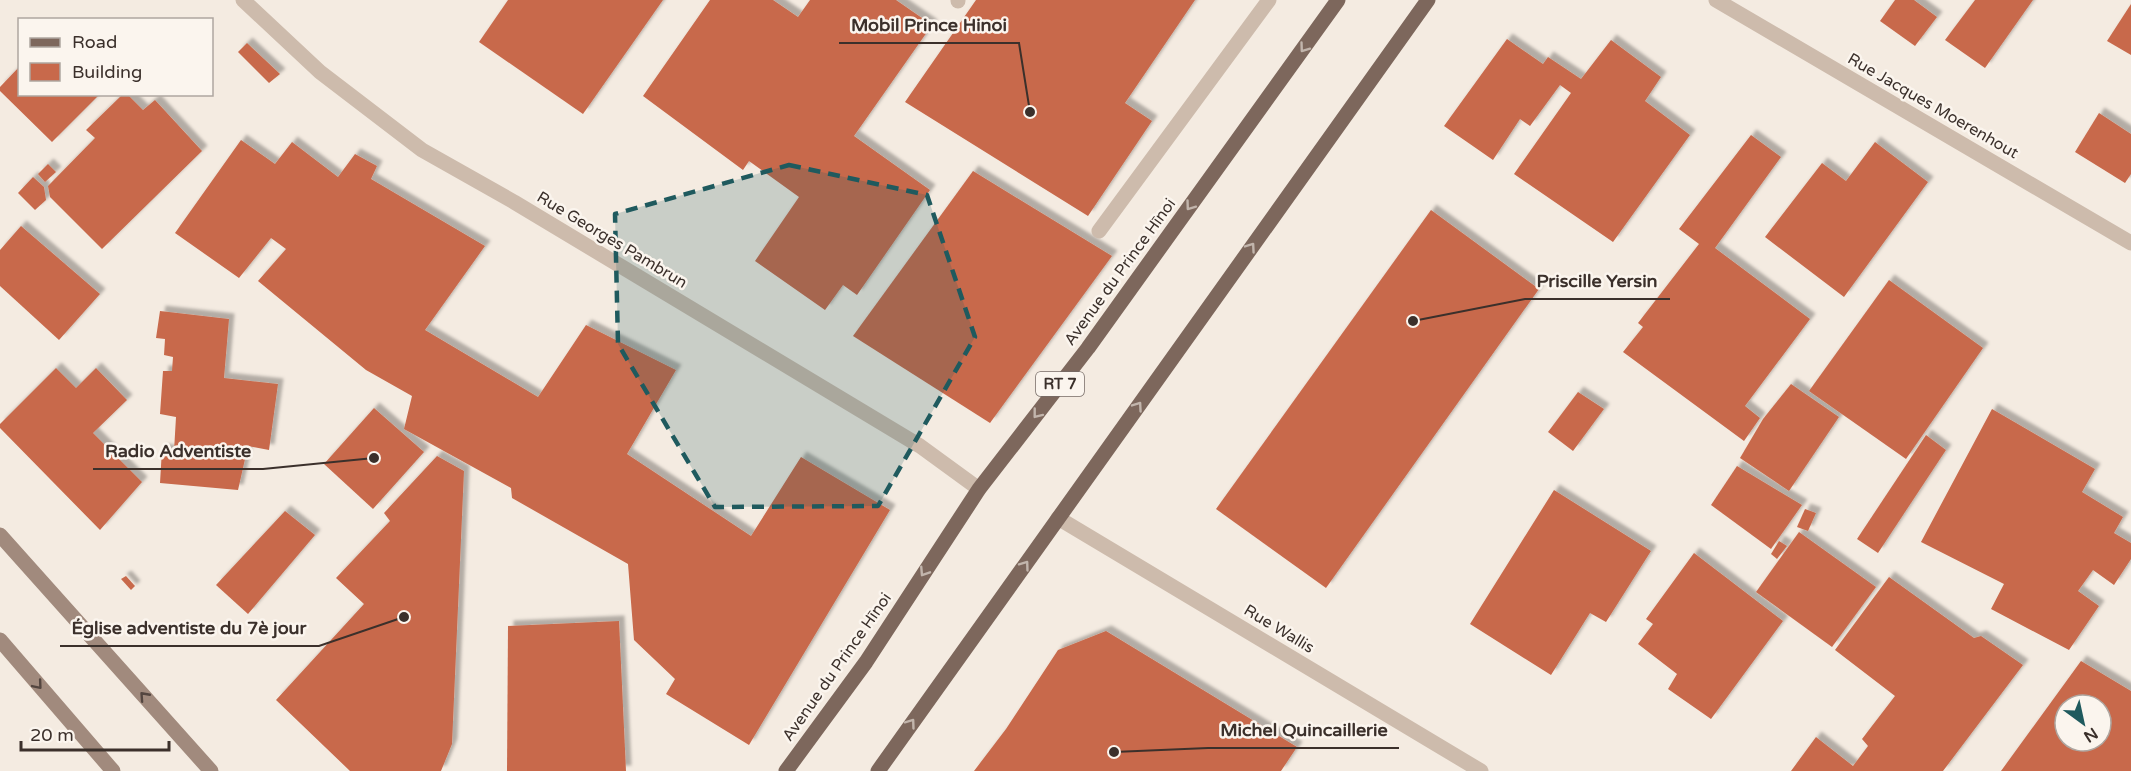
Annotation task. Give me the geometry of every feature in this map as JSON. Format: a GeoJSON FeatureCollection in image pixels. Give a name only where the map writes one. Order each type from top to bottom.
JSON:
{"type":"FeatureCollection","features":[{"type":"Feature","properties":{"kind":"main road","name":"Avenue du Prince Hīnoi"},"geometry":{"type":"LineString","coordinates":[[786,771],[866,662],[979,489],[1088,348],[1338,0]]}},
{"type":"Feature","properties":{"kind":"main road"},"geometry":{"type":"LineString","coordinates":[[878,771],[1428,0]]}},
{"type":"Feature","properties":{"kind":"main road"},"geometry":{"type":"LineString","coordinates":[[0,536],[211,771]]}},
{"type":"Feature","properties":{"kind":"main road"},"geometry":{"type":"LineString","coordinates":[[0,640],[112,771]]}},
{"type":"Feature","properties":{"kind":"street","name":"Rue Georges Pambrun"},"geometry":{"type":"LineString","coordinates":[[243,0],[320,72],[422,150],[514,202],[920,446],[979,489]]}},
{"type":"Feature","properties":{"kind":"street"},"geometry":{"type":"LineString","coordinates":[[1099,231],[1269,0]]}},
{"type":"Feature","properties":{"kind":"street","name":"Rue Jacques Moerenhout"},"geometry":{"type":"LineString","coordinates":[[1716,0],[2131,243]]}},
{"type":"Feature","properties":{"kind":"street","name":"Rue Wallis"},"geometry":{"type":"LineString","coordinates":[[1058,518],[1481,771]]}},
{"type":"Feature","properties":{"kind":"highlighted area"},"geometry":{"type":"Polygon","coordinates":[[[789,165],[927,195],[975,337],[878,506],[715,507],[618,344],[615,214],[789,165]]]}},
{"type":"Feature","properties":{"kind":"building"},"geometry":{"type":"Polygon","coordinates":[[[508,0],[663,0],[583,114],[479,42],[508,0]]]}},
{"type":"Feature","properties":{"kind":"building"},"geometry":{"type":"Polygon","coordinates":[[[710,0],[773,0],[798,17],[810,0],[896,0],[932,25],[854,136],[930,190],[857,295],[843,285],[825,310],[755,261],[799,197],[749,161],[743,170],[643,96],[710,0]]]}},
{"type":"Feature","properties":{"kind":"building"},"geometry":{"type":"Polygon","coordinates":[[[976,0],[1195,0],[1125,103],[1152,121],[1088,216],[905,102],[976,0]]]}},
{"type":"Feature","properties":{"kind":"building"},"geometry":{"type":"Polygon","coordinates":[[[1895,0],[1914,0],[1937,17],[1915,46],[1880,21],[1895,0]]]}},
{"type":"Feature","properties":{"kind":"building"},"geometry":{"type":"Polygon","coordinates":[[[1975,0],[2033,0],[1985,68],[1945,40],[1975,0]]]}},
{"type":"Feature","properties":{"kind":"building"},"geometry":{"type":"Polygon","coordinates":[[[2131,4],[2131,55],[2107,41],[2131,4]]]}},
{"type":"Feature","properties":{"kind":"building"},"geometry":{"type":"Polygon","coordinates":[[[1507,39],[1543,64],[1548,57],[1581,79],[1611,40],[1661,77],[1645,101],[1690,135],[1613,242],[1514,174],[1571,93],[1560,85],[1530,126],[1520,119],[1493,160],[1444,126],[1507,39]]]}},
{"type":"Feature","properties":{"kind":"building"},"geometry":{"type":"Polygon","coordinates":[[[247,43],[280,74],[269,83],[238,52],[247,43]]]}},
{"type":"Feature","properties":{"kind":"building"},"geometry":{"type":"Polygon","coordinates":[[[18,68],[18,96],[98,96],[52,142],[0,91],[0,87],[18,68]]]}},
{"type":"Feature","properties":{"kind":"building"},"geometry":{"type":"Polygon","coordinates":[[[121,96],[129,96],[143,110],[155,100],[202,151],[102,249],[50,197],[48,186],[95,138],[86,130],[121,96]]]}},
{"type":"Feature","properties":{"kind":"building"},"geometry":{"type":"Polygon","coordinates":[[[2099,113],[2131,134],[2131,174],[2125,183],[2075,152],[2099,113]]]}},
{"type":"Feature","properties":{"kind":"building"},"geometry":{"type":"Polygon","coordinates":[[[1751,135],[1781,157],[1715,248],[1810,319],[1745,406],[1760,418],[1744,441],[1623,352],[1643,327],[1638,323],[1699,244],[1679,229],[1751,135]]]}},
{"type":"Feature","properties":{"kind":"building"},"geometry":{"type":"Polygon","coordinates":[[[241,140],[275,164],[292,142],[338,177],[355,154],[377,166],[371,179],[485,246],[425,330],[538,397],[586,325],[676,370],[627,454],[751,536],[801,457],[890,510],[749,745],[666,694],[675,679],[634,640],[628,564],[512,498],[511,488],[404,429],[412,396],[366,370],[258,281],[286,249],[271,238],[239,278],[175,233],[241,140]]]}},
{"type":"Feature","properties":{"kind":"building"},"geometry":{"type":"Polygon","coordinates":[[[1875,142],[1928,182],[1844,297],[1765,237],[1822,163],[1846,181],[1875,142]]]}},
{"type":"Feature","properties":{"kind":"building"},"geometry":{"type":"Polygon","coordinates":[[[48,164],[56,172],[45,182],[38,174],[48,164]]]}},
{"type":"Feature","properties":{"kind":"building"},"geometry":{"type":"Polygon","coordinates":[[[973,171],[1112,256],[990,423],[853,336],[973,171]]]}},
{"type":"Feature","properties":{"kind":"building"},"geometry":{"type":"Polygon","coordinates":[[[33,177],[44,187],[46,200],[35,210],[18,193],[33,177]]]}},
{"type":"Feature","properties":{"kind":"building"},"geometry":{"type":"Polygon","coordinates":[[[1431,210],[1539,289],[1326,588],[1216,509],[1431,210]]]}},
{"type":"Feature","properties":{"kind":"building"},"geometry":{"type":"Polygon","coordinates":[[[21,226],[100,294],[59,340],[0,286],[0,250],[21,226]]]}},
{"type":"Feature","properties":{"kind":"building"},"geometry":{"type":"Polygon","coordinates":[[[1889,280],[1983,348],[1906,459],[1809,391],[1889,280]]]}},
{"type":"Feature","properties":{"kind":"building"},"geometry":{"type":"Polygon","coordinates":[[[160,311],[229,319],[224,378],[278,384],[269,450],[248,446],[238,490],[160,483],[162,449],[174,451],[176,417],[160,414],[163,371],[172,371],[173,357],[164,355],[165,339],[156,338],[160,311]]]}},
{"type":"Feature","properties":{"kind":"building"},"geometry":{"type":"Polygon","coordinates":[[[56,368],[76,388],[96,368],[127,400],[93,433],[142,482],[100,530],[0,428],[0,424],[56,368]]]}},
{"type":"Feature","properties":{"kind":"building"},"geometry":{"type":"Polygon","coordinates":[[[1791,384],[1839,417],[1789,491],[1740,458],[1763,419],[1791,384]]]}},
{"type":"Feature","properties":{"kind":"building"},"geometry":{"type":"Polygon","coordinates":[[[1578,392],[1604,409],[1573,451],[1548,432],[1578,392]]]}},
{"type":"Feature","properties":{"kind":"building"},"geometry":{"type":"Polygon","coordinates":[[[374,408],[424,452],[373,509],[324,464],[374,408]]]}},
{"type":"Feature","properties":{"kind":"building"},"geometry":{"type":"Polygon","coordinates":[[[1992,409],[2095,469],[2082,492],[2123,517],[2114,533],[2131,543],[2131,559],[2114,585],[2093,570],[2078,591],[2099,606],[2069,650],[1991,609],[2004,584],[1921,542],[1992,409]]]}},
{"type":"Feature","properties":{"kind":"building"},"geometry":{"type":"Polygon","coordinates":[[[1926,435],[1946,450],[1878,553],[1857,539],[1926,435]]]}},
{"type":"Feature","properties":{"kind":"building"},"geometry":{"type":"Polygon","coordinates":[[[437,456],[464,471],[452,744],[441,771],[350,771],[276,700],[364,604],[336,578],[390,521],[384,513],[437,456]]]}},
{"type":"Feature","properties":{"kind":"building"},"geometry":{"type":"Polygon","coordinates":[[[1737,466],[1802,505],[1771,549],[1711,505],[1737,466]]]}},
{"type":"Feature","properties":{"kind":"building"},"geometry":{"type":"Polygon","coordinates":[[[1554,490],[1651,551],[1606,622],[1590,613],[1551,675],[1470,624],[1554,490]]]}},
{"type":"Feature","properties":{"kind":"building"},"geometry":{"type":"Polygon","coordinates":[[[1805,509],[1816,513],[1808,531],[1797,527],[1805,509]]]}},
{"type":"Feature","properties":{"kind":"building"},"geometry":{"type":"Polygon","coordinates":[[[285,511],[315,535],[248,614],[216,585],[285,511]]]}},
{"type":"Feature","properties":{"kind":"building"},"geometry":{"type":"Polygon","coordinates":[[[1799,532],[1876,587],[1832,647],[1756,592],[1799,532]]]}},
{"type":"Feature","properties":{"kind":"building"},"geometry":{"type":"Polygon","coordinates":[[[1779,541],[1787,546],[1777,559],[1771,554],[1779,541]]]}},
{"type":"Feature","properties":{"kind":"building"},"geometry":{"type":"Polygon","coordinates":[[[1694,553],[1783,621],[1711,719],[1668,689],[1677,674],[1638,644],[1653,624],[1646,619],[1694,553]]]}},
{"type":"Feature","properties":{"kind":"building"},"geometry":{"type":"Polygon","coordinates":[[[126,576],[135,586],[131,590],[121,579],[126,576]]]}},
{"type":"Feature","properties":{"kind":"building"},"geometry":{"type":"Polygon","coordinates":[[[1889,577],[1974,638],[1981,636],[2023,665],[1943,771],[1791,771],[1816,737],[1853,766],[1868,746],[1862,739],[1895,696],[1835,650],[1889,577]]]}},
{"type":"Feature","properties":{"kind":"building"},"geometry":{"type":"Polygon","coordinates":[[[619,621],[626,771],[507,771],[508,626],[619,621]]]}},
{"type":"Feature","properties":{"kind":"building"},"geometry":{"type":"Polygon","coordinates":[[[1106,631],[1297,747],[1281,771],[974,771],[1006,729],[1058,650],[1106,631]]]}},
{"type":"Feature","properties":{"kind":"building"},"geometry":{"type":"Polygon","coordinates":[[[2081,661],[2131,691],[2131,771],[2001,771],[2053,700],[2053,753],[2113,753],[2113,693],[2058,693],[2081,661]]]}},
{"type":"Feature","properties":{"kind":"place","name":"Mobil Prince Hinoi"},"geometry":{"type":"Point","coordinates":[1030,112]}},
{"type":"Feature","properties":{"kind":"place","name":"Priscille Yersin"},"geometry":{"type":"Point","coordinates":[1413,321]}},
{"type":"Feature","properties":{"kind":"place","name":"Radio Adventiste"},"geometry":{"type":"Point","coordinates":[374,458]}},
{"type":"Feature","properties":{"kind":"place","name":"Église adventiste du 7è jour"},"geometry":{"type":"Point","coordinates":[404,617]}},
{"type":"Feature","properties":{"kind":"place","name":"Michel Quincaillerie"},"geometry":{"type":"Point","coordinates":[1114,752]}}]}
